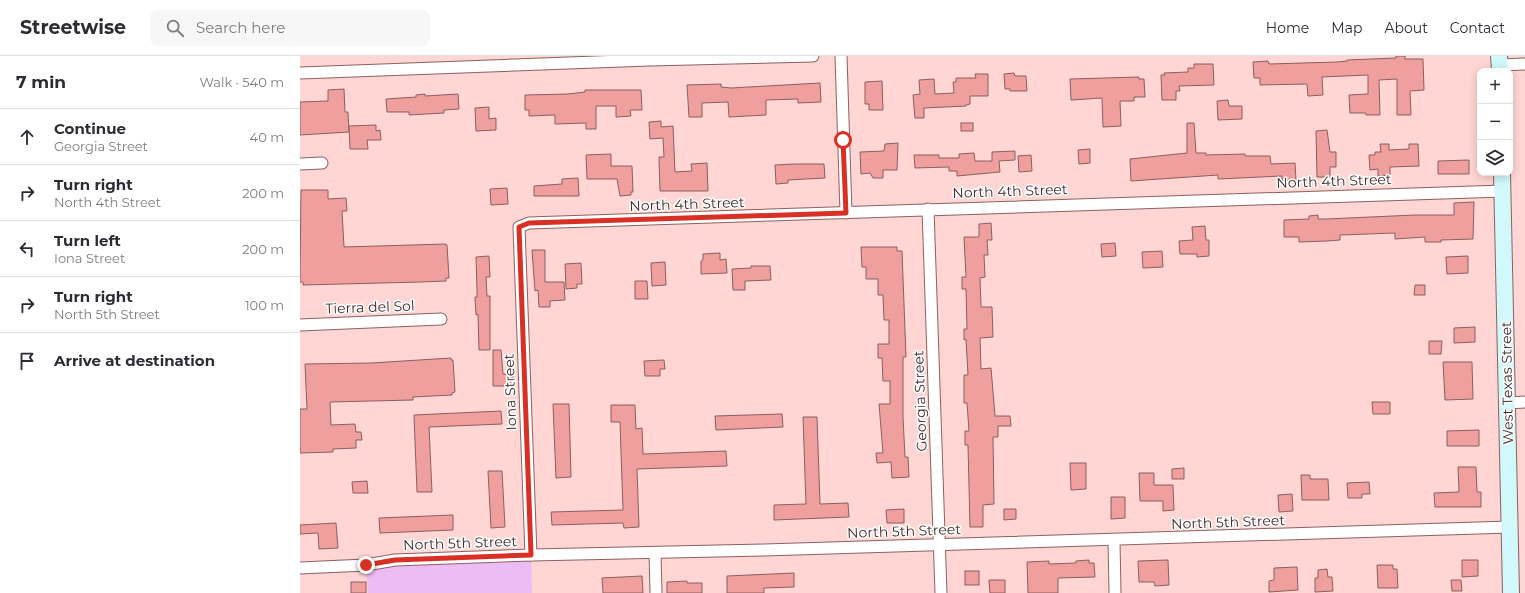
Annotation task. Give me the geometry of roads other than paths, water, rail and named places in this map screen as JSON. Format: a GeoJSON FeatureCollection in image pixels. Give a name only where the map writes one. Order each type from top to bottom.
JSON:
{"type":"FeatureCollection","features":[{"type":"Feature","properties":{"kind":"street"},"geometry":{"type":"LineString","coordinates":[[300,73],[649,60],[813,56]]}},
{"type":"Feature","properties":{"kind":"street"},"geometry":{"type":"LineString","coordinates":[[841,56],[846,213]]}},
{"type":"Feature","properties":{"kind":"street"},"geometry":{"type":"LineString","coordinates":[[1500,64],[1525,64]]}},
{"type":"Feature","properties":{"kind":"street"},"geometry":{"type":"LineString","coordinates":[[300,164],[322,163]]}},
{"type":"Feature","properties":{"kind":"street","name":"West Texas Street"},"geometry":{"type":"LineString","coordinates":[[1502,176],[1511,593]]}},
{"type":"Feature","properties":{"kind":"street","name":"North 4th Street"},"geometry":{"type":"LineString","coordinates":[[519,227],[529,223],[1503,191]]}},
{"type":"Feature","properties":{"kind":"street","name":"Georgia Street"},"geometry":{"type":"LineString","coordinates":[[928,209],[941,593]]}},
{"type":"Feature","properties":{"kind":"street","name":"Iona Street"},"geometry":{"type":"LineString","coordinates":[[519,227],[531,555]]}},
{"type":"Feature","properties":{"kind":"street","name":"Tierra del Sol"},"geometry":{"type":"LineString","coordinates":[[300,325],[441,319]]}},
{"type":"Feature","properties":{"kind":"street"},"geometry":{"type":"LineString","coordinates":[[1508,403],[1525,402]]}},
{"type":"Feature","properties":{"kind":"street","name":"North 5th Street"},"geometry":{"type":"LineString","coordinates":[[300,568],[366,565],[395,560],[531,555],[655,553],[1510,528]]}},
{"type":"Feature","properties":{"kind":"street"},"geometry":{"type":"LineString","coordinates":[[1114,540],[1115,593]]}},
{"type":"Feature","properties":{"kind":"street"},"geometry":{"type":"LineString","coordinates":[[655,553],[656,593]]}}]}
